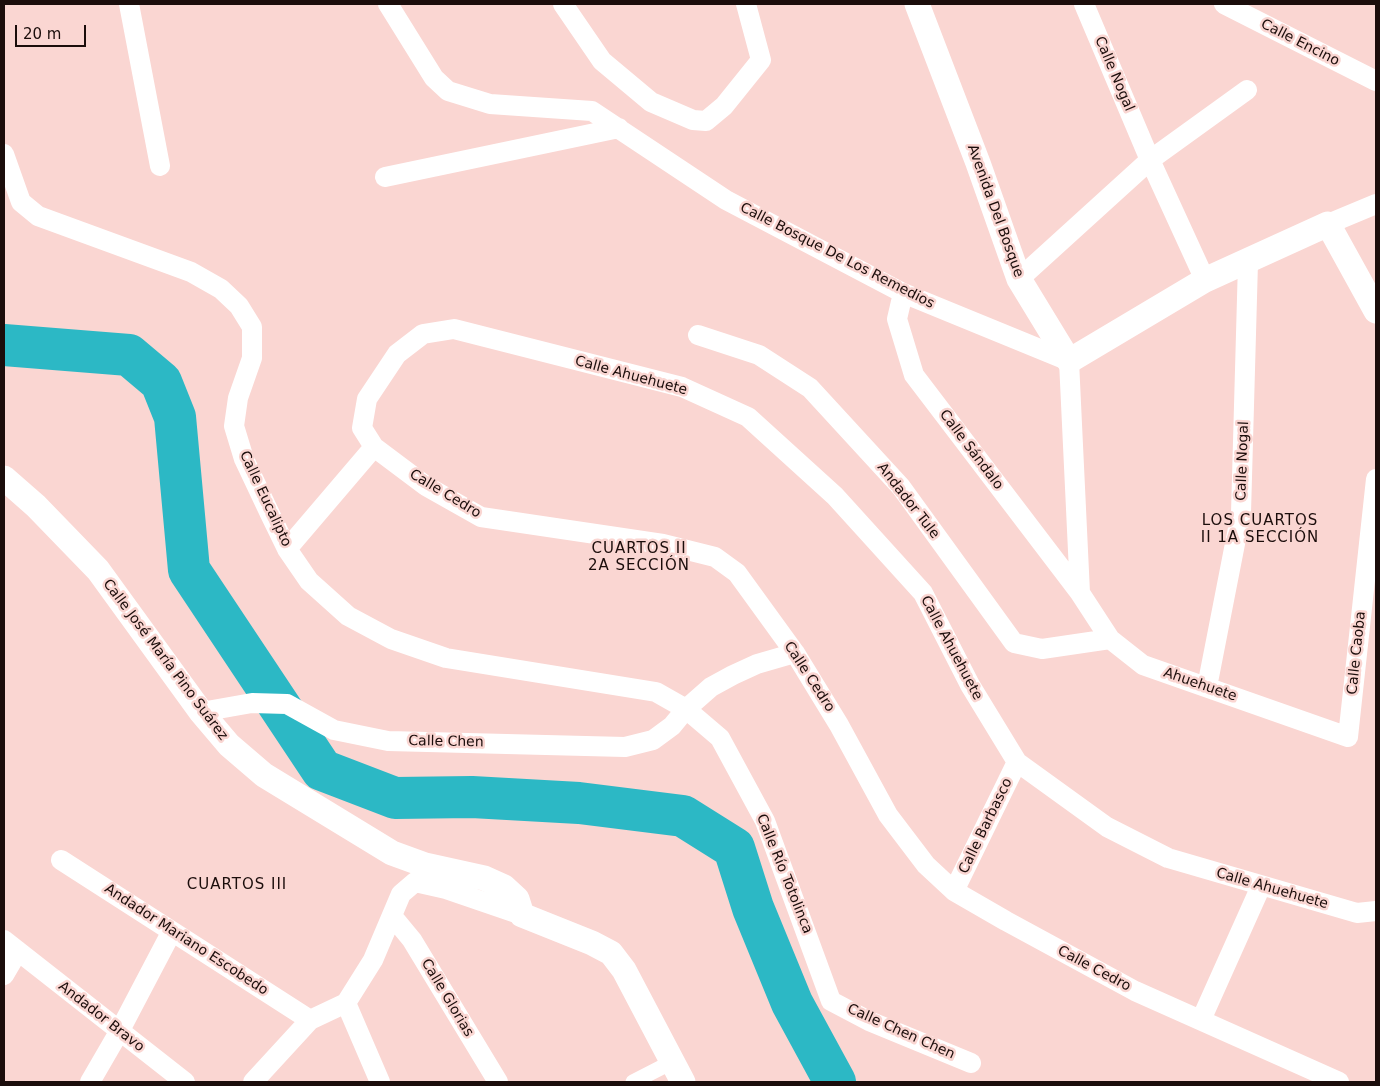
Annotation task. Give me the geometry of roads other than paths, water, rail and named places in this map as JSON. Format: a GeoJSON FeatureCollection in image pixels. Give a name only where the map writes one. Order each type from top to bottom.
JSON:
{"type":"FeatureCollection","features":[{"type":"Feature","properties":{"kind":"street"},"geometry":{"type":"LineString","coordinates":[[129,4],[160,166]]}},
{"type":"Feature","properties":{"kind":"street","name":"Calle Bosque De Los Remedios"},"geometry":{"type":"LineString","coordinates":[[388,4],[434,78],[448,91],[490,104],[592,111],[726,200],[903,293],[1069,361]]}},
{"type":"Feature","properties":{"kind":"street"},"geometry":{"type":"LineString","coordinates":[[563,4],[602,61],[651,102],[693,120],[706,121],[724,106],[761,60],[746,4]]}},
{"type":"Feature","properties":{"kind":"street","name":"Avenida Del Bosque"},"geometry":{"type":"LineString","coordinates":[[917,4],[978,163],[1018,278],[1069,361],[1080,593]]}},
{"type":"Feature","properties":{"kind":"street","name":"Calle Nogal"},"geometry":{"type":"LineString","coordinates":[[1084,4],[1150,160],[1205,280]]}},
{"type":"Feature","properties":{"kind":"street","name":"Calle Encino"},"geometry":{"type":"LineString","coordinates":[[1224,4],[1376,81]]}},
{"type":"Feature","properties":{"kind":"street"},"geometry":{"type":"LineString","coordinates":[[1018,278],[1150,160],[1246,90]]}},
{"type":"Feature","properties":{"kind":"street"},"geometry":{"type":"LineString","coordinates":[[385,178],[619,128]]}},
{"type":"Feature","properties":{"kind":"street","name":"Calle Eucalipto"},"geometry":{"type":"LineString","coordinates":[[4,154],[21,202],[38,216],[191,272],[221,289],[239,306],[252,327],[252,358],[238,398],[234,426],[244,459],[287,549],[310,581],[348,616],[390,639],[446,658],[656,692],[686,709]]}},
{"type":"Feature","properties":{"kind":"street"},"geometry":{"type":"LineString","coordinates":[[1069,361],[1205,280],[1376,204]]}},
{"type":"Feature","properties":{"kind":"street"},"geometry":{"type":"LineString","coordinates":[[1328,224],[1376,311]]}},
{"type":"Feature","properties":{"kind":"street","name":"Calle Nogal"},"geometry":{"type":"LineString","coordinates":[[1208,687],[1241,513],[1248,262]]}},
{"type":"Feature","properties":{"kind":"street","name":"Calle Sándalo"},"geometry":{"type":"LineString","coordinates":[[903,293],[896,319],[914,375],[1080,593]]}},
{"type":"Feature","properties":{"kind":"street","name":"Calle Cedro"},"geometry":{"type":"LineString","coordinates":[[454,330],[423,334],[397,354],[367,399],[362,428],[374,447],[426,486],[481,517],[663,544],[715,557],[737,573],[795,653],[839,725],[888,815],[926,865],[954,891],[1135,991],[1339,1082]]}},
{"type":"Feature","properties":{"kind":"street","name":"Calle Ahuehuete"},"geometry":{"type":"LineString","coordinates":[[454,330],[682,387],[748,417],[835,496],[923,593],[970,685],[1017,762],[1107,827],[1168,858],[1357,913],[1376,911]]}},
{"type":"Feature","properties":{"kind":"street","name":"Andador Tule"},"geometry":{"type":"LineString","coordinates":[[698,335],[758,355],[810,388],[901,487],[1014,643],[1042,649],[1110,639]]}},
{"type":"Feature","properties":{"kind":"street"},"geometry":{"type":"LineString","coordinates":[[287,549],[374,447]]}},
{"type":"Feature","properties":{"kind":"street","name":"Calle José María Pino Suárez"},"geometry":{"type":"LineString","coordinates":[[4,478],[36,506],[98,570],[201,712],[229,745],[264,775],[392,853],[425,865],[484,878],[504,887],[517,899],[522,915]]}},
{"type":"Feature","properties":{"kind":"street","name":"Calle Caoba"},"geometry":{"type":"LineString","coordinates":[[1348,737],[1376,479]]}},
{"type":"Feature","properties":{"kind":"street","name":"Ahuehuete"},"geometry":{"type":"LineString","coordinates":[[1080,593],[1110,639],[1143,665],[1348,737]]}},
{"type":"Feature","properties":{"kind":"street","name":"Calle Chen"},"geometry":{"type":"LineString","coordinates":[[201,712],[252,703],[287,704],[334,730],[388,741],[626,747],[653,740],[672,726],[686,709],[711,687],[757,664],[795,653]]}},
{"type":"Feature","properties":{"kind":"street","name":"Calle Río Totolinca"},"geometry":{"type":"LineString","coordinates":[[686,709],[720,738],[765,821],[831,1001]]}},
{"type":"Feature","properties":{"kind":"street","name":"Calle Barbasco"},"geometry":{"type":"LineString","coordinates":[[954,891],[1017,762]]}},
{"type":"Feature","properties":{"kind":"street","name":"Andador Mariano Escobedo"},"geometry":{"type":"LineString","coordinates":[[61,860],[310,1020]]}},
{"type":"Feature","properties":{"kind":"street"},"geometry":{"type":"LineString","coordinates":[[253,1082],[310,1020],[346,1003],[374,960],[401,894],[415,882],[427,883],[522,915],[592,943],[611,953],[624,970],[678,1072],[633,1082]]}},
{"type":"Feature","properties":{"kind":"street"},"geometry":{"type":"LineString","coordinates":[[1201,1020],[1261,886]]}},
{"type":"Feature","properties":{"kind":"street","name":"Calle Glorias"},"geometry":{"type":"LineString","coordinates":[[393,916],[412,940],[498,1082]]}},
{"type":"Feature","properties":{"kind":"street"},"geometry":{"type":"LineString","coordinates":[[90,1082],[120,1032],[172,931]]}},
{"type":"Feature","properties":{"kind":"street"},"geometry":{"type":"LineString","coordinates":[[4,976],[11,945]]}},
{"type":"Feature","properties":{"kind":"street","name":"Andador Bravo"},"geometry":{"type":"LineString","coordinates":[[11,945],[185,1082]]}},
{"type":"Feature","properties":{"kind":"street","name":"Calle Chen Chen"},"geometry":{"type":"LineString","coordinates":[[831,1001],[869,1022],[971,1063]]}},
{"type":"Feature","properties":{"kind":"street"},"geometry":{"type":"LineString","coordinates":[[346,1003],[380,1082]]}},
{"type":"Feature","properties":{"kind":"waterway"},"geometry":{"type":"LineString","coordinates":[[4,345],[129,355],[161,382],[175,417],[189,570],[322,770],[395,798],[472,797],[579,803],[683,816],[734,848],[753,908],[792,1003],[835,1082]]}},
{"type":"Feature","properties":{"kind":"district","name":"LOS CUARTOS II 1A SECCIÓN"},"geometry":{"type":"Point","coordinates":[1260,530]}},
{"type":"Feature","properties":{"kind":"district","name":"CUARTOS II 2A SECCIÓN"},"geometry":{"type":"Point","coordinates":[639,558]}},
{"type":"Feature","properties":{"kind":"district","name":"CUARTOS III"},"geometry":{"type":"Point","coordinates":[237,885]}}]}
